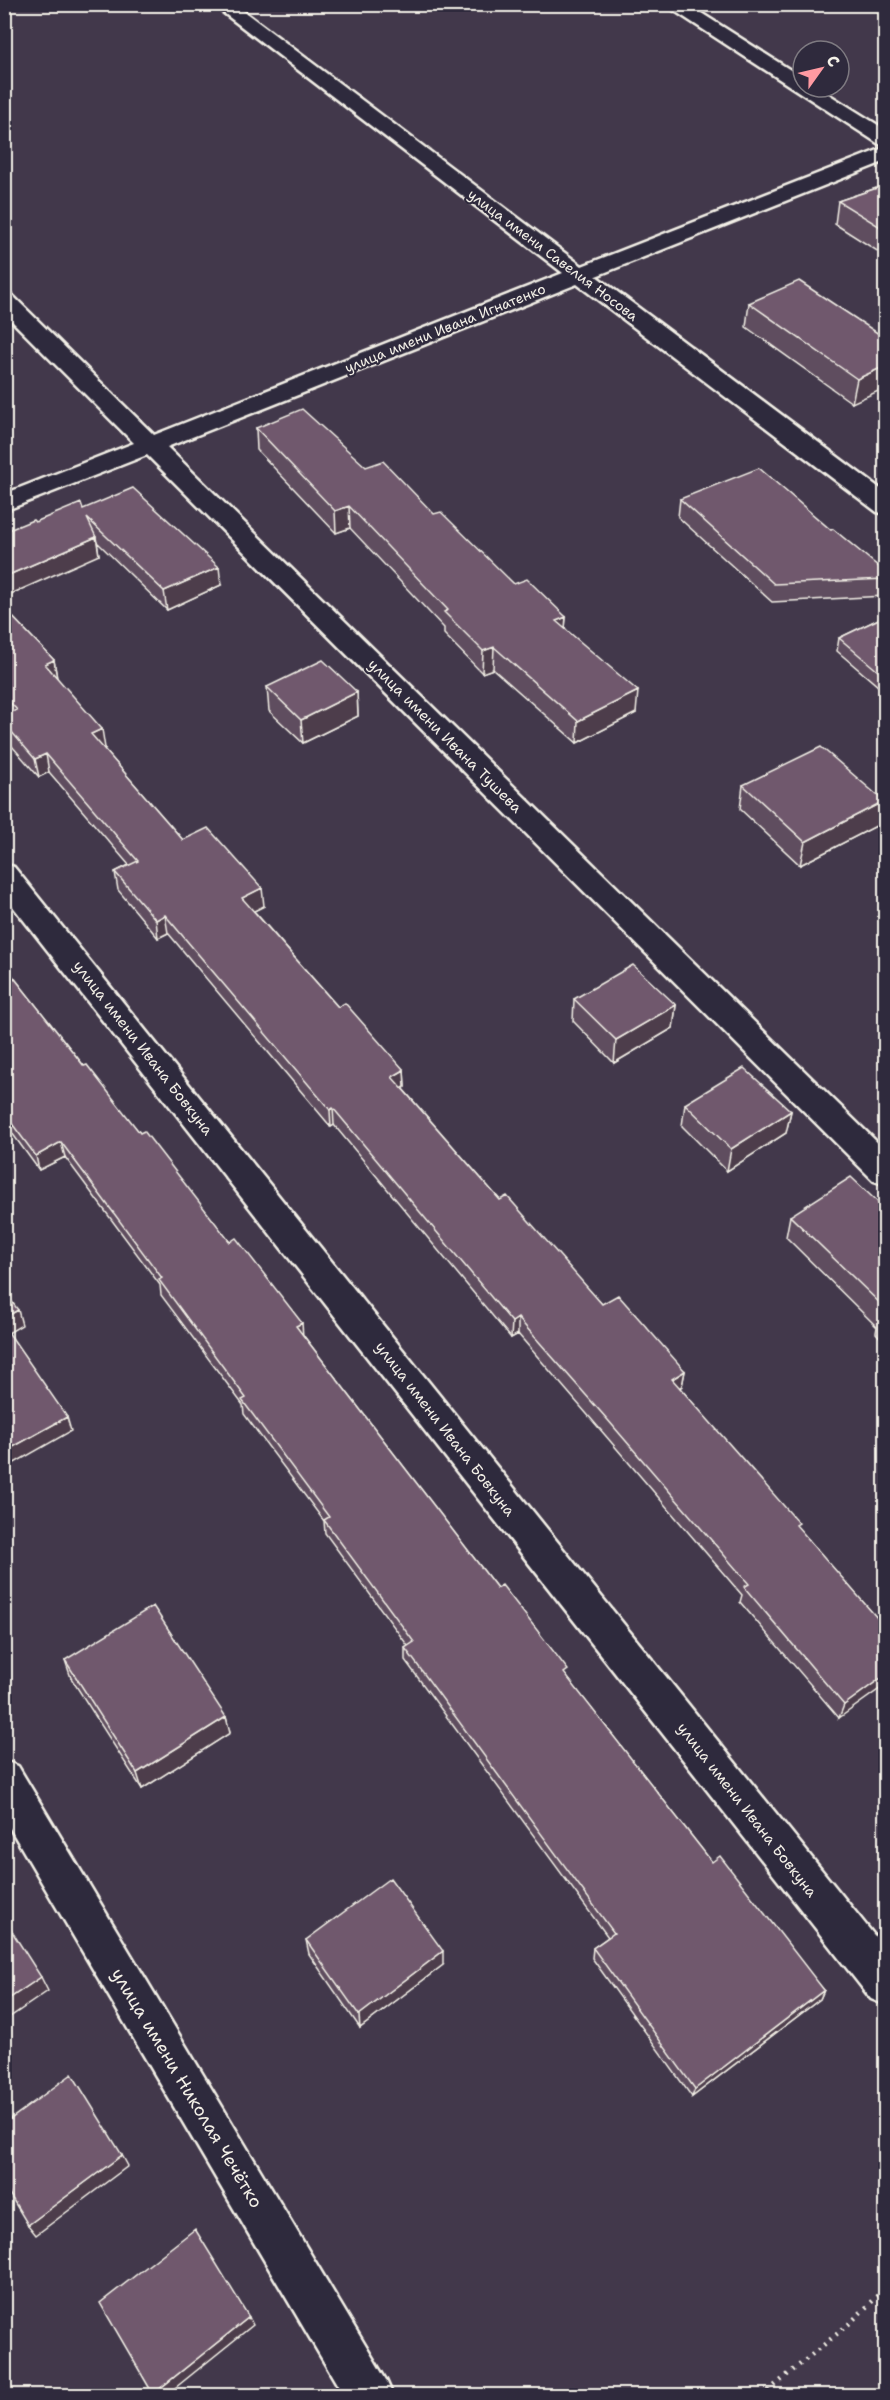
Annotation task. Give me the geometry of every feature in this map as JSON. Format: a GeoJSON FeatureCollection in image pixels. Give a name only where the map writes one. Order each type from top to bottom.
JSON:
{"type":"FeatureCollection","features":[{"type":"Feature","properties":{"kind":"street","name":"улица имени Савелия Носова"},"geometry":{"type":"LineString","coordinates":[[221,4],[885,506]]}},
{"type":"Feature","properties":{"kind":"street"},"geometry":{"type":"LineString","coordinates":[[673,4],[885,140]]}},
{"type":"Feature","properties":{"kind":"street","name":"улица имени Ивана Игнатенко"},"geometry":{"type":"LineString","coordinates":[[4,503],[885,153]]}},
{"type":"Feature","properties":{"kind":"street","name":"улица имени Ивана Тушева"},"geometry":{"type":"LineString","coordinates":[[4,300],[885,1172]]}},
{"type":"Feature","properties":{"kind":"street","name":"улица имени Ивана Бовкуна"},"geometry":{"type":"LineString","coordinates":[[4,874],[885,1984]]}},
{"type":"Feature","properties":{"kind":"street","name":"улица имени Николая Чечётко"},"geometry":{"type":"LineString","coordinates":[[4,1780],[370,2396]]}},
{"type":"Feature","properties":{"kind":"path"},"geometry":{"type":"LineString","coordinates":[[762,2396],[850,2323],[885,2288]]}},
{"type":"Feature","properties":{"kind":"building"},"geometry":{"type":"Polygon","coordinates":[[[883,183],[885,185],[885,230],[838,201],[880,187],[883,183]]]}},
{"type":"Feature","properties":{"kind":"building"},"geometry":{"type":"Polygon","coordinates":[[[799,281],[885,338],[885,366],[857,379],[749,303],[799,281]]]}},
{"type":"Feature","properties":{"kind":"building"},"geometry":{"type":"Polygon","coordinates":[[[302,409],[366,467],[383,461],[434,514],[441,512],[514,584],[527,579],[566,617],[556,621],[638,691],[578,721],[494,647],[483,651],[444,612],[448,610],[349,506],[335,511],[256,428],[302,409]]]}},
{"type":"Feature","properties":{"kind":"building"},"geometry":{"type":"Polygon","coordinates":[[[759,468],[831,530],[833,529],[885,572],[885,579],[774,584],[680,499],[759,468]]]}},
{"type":"Feature","properties":{"kind":"building"},"geometry":{"type":"Polygon","coordinates":[[[133,488],[219,567],[164,591],[87,518],[96,537],[4,577],[4,532],[81,503],[83,509],[133,488]]]}},
{"type":"Feature","properties":{"kind":"building"},"geometry":{"type":"Polygon","coordinates":[[[4,608],[54,660],[45,664],[102,729],[91,734],[183,840],[208,828],[262,888],[242,898],[338,1007],[345,1003],[404,1070],[392,1077],[500,1200],[507,1196],[602,1304],[618,1295],[685,1371],[672,1379],[799,1523],[796,1525],[885,1627],[885,1675],[844,1705],[744,1587],[749,1584],[607,1419],[518,1318],[512,1322],[333,1108],[330,1110],[165,915],[156,920],[115,872],[138,861],[46,754],[35,759],[4,723],[4,715],[17,710],[4,696],[4,608]]]}},
{"type":"Feature","properties":{"kind":"building"},"geometry":{"type":"Polygon","coordinates":[[[885,616],[885,677],[839,638],[885,616]]]}},
{"type":"Feature","properties":{"kind":"building"},"geometry":{"type":"Polygon","coordinates":[[[323,660],[357,692],[301,720],[267,687],[323,660]]]}},
{"type":"Feature","properties":{"kind":"building"},"geometry":{"type":"Polygon","coordinates":[[[821,747],[884,801],[805,842],[743,785],[821,747]]]}},
{"type":"Feature","properties":{"kind":"building"},"geometry":{"type":"Polygon","coordinates":[[[4,965],[140,1133],[144,1131],[230,1242],[236,1238],[302,1323],[296,1326],[497,1588],[502,1585],[568,1670],[564,1673],[712,1862],[720,1856],[824,1990],[695,2089],[593,1948],[614,1933],[405,1648],[414,1642],[324,1520],[329,1517],[242,1400],[246,1398],[159,1280],[162,1278],[61,1142],[36,1156],[4,1113],[4,965]]]}},
{"type":"Feature","properties":{"kind":"building"},"geometry":{"type":"Polygon","coordinates":[[[633,965],[676,1005],[616,1040],[574,999],[633,965]]]}},
{"type":"Feature","properties":{"kind":"building"},"geometry":{"type":"Polygon","coordinates":[[[744,1068],[791,1111],[731,1149],[685,1104],[744,1068]]]}},
{"type":"Feature","properties":{"kind":"building"},"geometry":{"type":"Polygon","coordinates":[[[851,1177],[885,1209],[885,1308],[790,1216],[851,1177]]]}},
{"type":"Feature","properties":{"kind":"building"},"geometry":{"type":"Polygon","coordinates":[[[4,1291],[18,1310],[4,1318],[4,1291]]]}},
{"type":"Feature","properties":{"kind":"building"},"geometry":{"type":"Polygon","coordinates":[[[4,1326],[67,1417],[4,1452],[4,1326]]]}},
{"type":"Feature","properties":{"kind":"building"},"geometry":{"type":"Polygon","coordinates":[[[153,1606],[226,1717],[137,1773],[65,1660],[153,1606]]]}},
{"type":"Feature","properties":{"kind":"building"},"geometry":{"type":"Polygon","coordinates":[[[390,1878],[443,1951],[359,2015],[306,1940],[390,1878]]]}},
{"type":"Feature","properties":{"kind":"building"},"geometry":{"type":"Polygon","coordinates":[[[4,1919],[41,1977],[4,2002],[4,1919]]]}},
{"type":"Feature","properties":{"kind":"building"},"geometry":{"type":"Polygon","coordinates":[[[72,2074],[122,2155],[28,2225],[4,2185],[4,2124],[72,2074]]]}},
{"type":"Feature","properties":{"kind":"building"},"geometry":{"type":"Polygon","coordinates":[[[195,2229],[249,2317],[153,2394],[100,2303],[195,2229]]]}}]}
